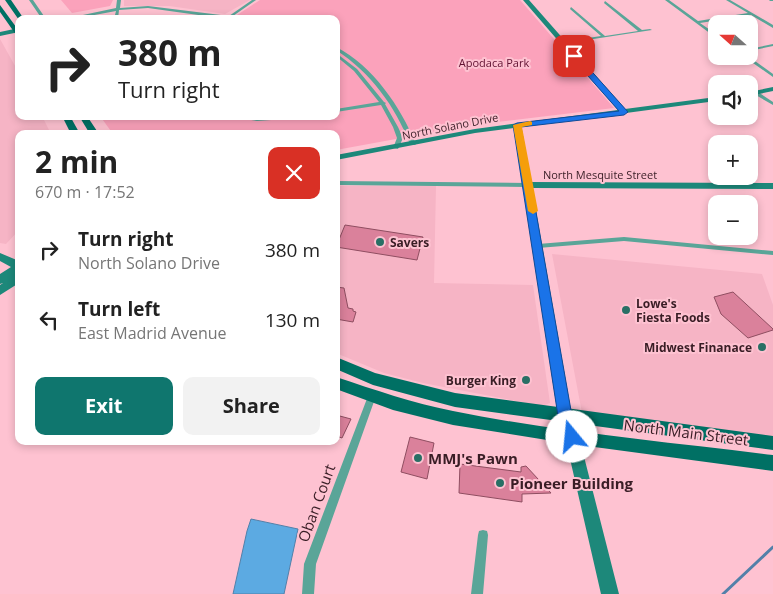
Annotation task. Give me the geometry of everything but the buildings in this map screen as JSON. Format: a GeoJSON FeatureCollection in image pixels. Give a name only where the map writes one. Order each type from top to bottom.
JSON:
{"type":"FeatureCollection","features":[{"type":"Feature","properties":{"kind":"main road"},"geometry":{"type":"LineString","coordinates":[[8,0],[18,15]]}},
{"type":"Feature","properties":{"kind":"main road"},"geometry":{"type":"LineString","coordinates":[[0,7],[15,27]]}},
{"type":"Feature","properties":{"kind":"main road","name":"North Main Street"},"geometry":{"type":"LineString","coordinates":[[340,365],[372,379],[454,400],[767,442]]}},
{"type":"Feature","properties":{"kind":"main road"},"geometry":{"type":"LineString","coordinates":[[372,379],[372,396]]}},
{"type":"Feature","properties":{"kind":"main road","name":"North Main Street"},"geometry":{"type":"LineString","coordinates":[[340,384],[393,404],[453,418],[572,437],[771,463]]}},
{"type":"Feature","properties":{"kind":"main road"},"geometry":{"type":"LineString","coordinates":[[767,442],[771,463]]}},
{"type":"Feature","properties":{"kind":"street"},"geometry":{"type":"LineString","coordinates":[[31,0],[41,15]]}},
{"type":"Feature","properties":{"kind":"street"},"geometry":{"type":"LineString","coordinates":[[117,15],[119,0]]}},
{"type":"Feature","properties":{"kind":"street"},"geometry":{"type":"LineString","coordinates":[[232,15],[254,0]]}},
{"type":"Feature","properties":{"kind":"street"},"geometry":{"type":"LineString","coordinates":[[526,0],[624,112]]}},
{"type":"Feature","properties":{"kind":"street"},"geometry":{"type":"LineString","coordinates":[[667,0],[708,30]]}},
{"type":"Feature","properties":{"kind":"street"},"geometry":{"type":"LineString","coordinates":[[728,0],[773,27]]}},
{"type":"Feature","properties":{"kind":"street"},"geometry":{"type":"LineString","coordinates":[[605,2],[641,31]]}},
{"type":"Feature","properties":{"kind":"street"},"geometry":{"type":"LineString","coordinates":[[571,8],[604,37]]}},
{"type":"Feature","properties":{"kind":"street"},"geometry":{"type":"LineString","coordinates":[[97,15],[118,10]]}},
{"type":"Feature","properties":{"kind":"street"},"geometry":{"type":"LineString","coordinates":[[89,15],[118,10],[154,10],[200,15]]}},
{"type":"Feature","properties":{"kind":"street"},"geometry":{"type":"LineString","coordinates":[[696,22],[752,14]]}},
{"type":"Feature","properties":{"kind":"street"},"geometry":{"type":"LineString","coordinates":[[0,34],[15,30]]}},
{"type":"Feature","properties":{"kind":"street"},"geometry":{"type":"LineString","coordinates":[[562,43],[650,30]]}},
{"type":"Feature","properties":{"kind":"street"},"geometry":{"type":"LineString","coordinates":[[758,48],[773,45]]}},
{"type":"Feature","properties":{"kind":"street"},"geometry":{"type":"LineString","coordinates":[[342,51],[362,67],[389,101],[405,124],[413,144]]}},
{"type":"Feature","properties":{"kind":"street"},"geometry":{"type":"LineString","coordinates":[[340,57],[360,75],[380,103],[399,135],[400,141],[396,148]]}},
{"type":"Feature","properties":{"kind":"street"},"geometry":{"type":"LineString","coordinates":[[758,65],[773,76]]}},
{"type":"Feature","properties":{"kind":"street"},"geometry":{"type":"LineString","coordinates":[[758,93],[773,89]]}},
{"type":"Feature","properties":{"kind":"street"},"geometry":{"type":"LineString","coordinates":[[758,97],[773,104]]}},
{"type":"Feature","properties":{"kind":"street","name":"North Solano Drive"},"geometry":{"type":"LineString","coordinates":[[340,157],[396,148],[475,131],[708,100]]}},
{"type":"Feature","properties":{"kind":"street"},"geometry":{"type":"LineString","coordinates":[[340,109],[389,101]]}},
{"type":"Feature","properties":{"kind":"street"},"geometry":{"type":"LineString","coordinates":[[517,125],[565,416],[572,437],[610,594]]}},
{"type":"Feature","properties":{"kind":"street","name":"North Mesquite Street"},"geometry":{"type":"LineString","coordinates":[[340,183],[773,186]]}},
{"type":"Feature","properties":{"kind":"street"},"geometry":{"type":"LineString","coordinates":[[538,246],[624,238],[773,253]]}},
{"type":"Feature","properties":{"kind":"street"},"geometry":{"type":"LineString","coordinates":[[0,257],[15,264]]}},
{"type":"Feature","properties":{"kind":"street"},"geometry":{"type":"LineString","coordinates":[[0,291],[9,276]]}},
{"type":"Feature","properties":{"kind":"street","name":"Oban Court"},"geometry":{"type":"LineString","coordinates":[[308,594],[310,564],[372,396]]}},
{"type":"Feature","properties":{"kind":"street"},"geometry":{"type":"LineString","coordinates":[[477,594],[483,536]]}},
{"type":"Feature","properties":{"kind":"shaded area"},"geometry":{"type":"Polygon","coordinates":[[[124,0],[250,0],[225,14],[169,6],[124,6],[124,0]]]}},
{"type":"Feature","properties":{"kind":"shaded area"},"geometry":{"type":"Polygon","coordinates":[[[0,39],[15,66],[15,120],[44,120],[49,130],[15,130],[15,234],[6,244],[0,243],[0,39]]]}},
{"type":"Feature","properties":{"kind":"shaded area"},"geometry":{"type":"Polygon","coordinates":[[[340,186],[436,186],[434,283],[533,285],[550,403],[542,406],[423,383],[384,373],[340,355],[340,186]]]}},
{"type":"Feature","properties":{"kind":"shaded area"},"geometry":{"type":"Polygon","coordinates":[[[552,254],[762,274],[773,305],[773,438],[582,413],[552,254]]]}},
{"type":"Feature","properties":{"kind":"green space"},"geometry":{"type":"Polygon","coordinates":[[[61,0],[113,0],[110,6],[72,13],[61,0]]]}},
{"type":"Feature","properties":{"kind":"green space","name":"Apodaca Park"},"geometry":{"type":"Polygon","coordinates":[[[260,0],[520,0],[614,108],[472,125],[340,149],[340,130],[110,130],[103,120],[340,120],[340,15],[237,15],[260,0]]]}},
{"type":"Feature","properties":{"kind":"water"},"geometry":{"type":"Polygon","coordinates":[[[251,519],[298,529],[284,594],[233,594],[251,519]]]}},
{"type":"Feature","properties":{"kind":"waterway"},"geometry":{"type":"LineString","coordinates":[[723,594],[773,547]]}},
{"type":"Feature","properties":{"kind":"slow traffic"},"geometry":{"type":"LineString","coordinates":[[530,124],[517,125],[533,211]]}},
{"type":"Feature","properties":{"kind":"place","name":"Savers"},"geometry":{"type":"Point","coordinates":[380,242]}},
{"type":"Feature","properties":{"kind":"place","name":"Lowe's Fiesta Foods"},"geometry":{"type":"Point","coordinates":[626,310]}},
{"type":"Feature","properties":{"kind":"place","name":"Midwest Finanace"},"geometry":{"type":"Point","coordinates":[762,347]}},
{"type":"Feature","properties":{"kind":"place","name":"Burger King"},"geometry":{"type":"Point","coordinates":[526,380]}},
{"type":"Feature","properties":{"kind":"place","name":"MMJ's Pawn"},"geometry":{"type":"Point","coordinates":[418,458]}},
{"type":"Feature","properties":{"kind":"place","name":"Pioneer Building"},"geometry":{"type":"Point","coordinates":[500,483]}},
{"type":"Feature","properties":{"kind":"route"},"geometry":{"type":"LineString","coordinates":[[572,437],[565,416],[517,125],[624,112],[574,56]]}}]}
